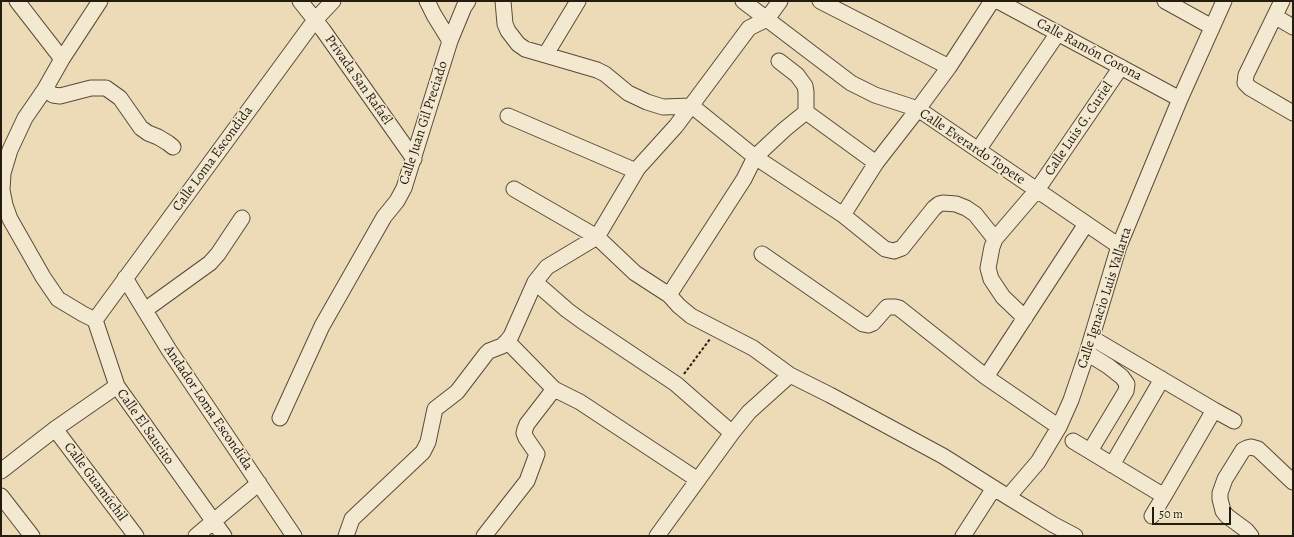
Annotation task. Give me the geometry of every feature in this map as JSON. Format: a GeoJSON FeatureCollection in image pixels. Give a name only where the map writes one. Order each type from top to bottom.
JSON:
{"type":"FeatureCollection","features":[{"type":"Feature","properties":{"kind":"street"},"geometry":{"type":"LineString","coordinates":[[17,1],[62,58]]}},
{"type":"Feature","properties":{"kind":"street"},"geometry":{"type":"LineString","coordinates":[[95,320],[58,299],[43,277],[7,212],[2,190],[3,173],[10,150],[25,118],[45,89],[62,58],[100,1]]}},
{"type":"Feature","properties":{"kind":"street","name":"Privada San Rafaél"},"geometry":{"type":"LineString","coordinates":[[300,1],[414,159]]}},
{"type":"Feature","properties":{"kind":"street","name":"Calle Loma Escondida"},"geometry":{"type":"LineString","coordinates":[[95,320],[315,20],[333,1]]}},
{"type":"Feature","properties":{"kind":"street"},"geometry":{"type":"LineString","coordinates":[[427,1],[450,41]]}},
{"type":"Feature","properties":{"kind":"street","name":"Calle Juan Gil Preciado"},"geometry":{"type":"LineString","coordinates":[[280,418],[322,326],[384,217],[401,194],[414,159],[450,41],[468,1]]}},
{"type":"Feature","properties":{"kind":"street"},"geometry":{"type":"LineString","coordinates":[[503,1],[505,24],[512,38],[525,49],[597,70],[605,74],[628,92],[647,102],[663,107],[692,106],[755,157],[843,215],[885,249],[894,251],[902,248],[928,214],[939,204],[949,203],[966,208],[975,214],[995,239],[990,252],[988,268],[991,279],[1003,297],[1025,318]]}},
{"type":"Feature","properties":{"kind":"street"},"geometry":{"type":"LineString","coordinates":[[546,54],[578,1]]}},
{"type":"Feature","properties":{"kind":"street"},"geometry":{"type":"LineString","coordinates":[[346,536],[352,519],[423,452],[428,442],[435,409],[457,392],[489,351],[502,346],[511,336],[535,282],[547,267],[597,237],[636,170],[692,106],[749,28],[767,19],[780,1]]}},
{"type":"Feature","properties":{"kind":"street"},"geometry":{"type":"LineString","coordinates":[[820,1],[949,67]]}},
{"type":"Feature","properties":{"kind":"street"},"geometry":{"type":"LineString","coordinates":[[843,215],[876,163],[949,67],[992,1]]}},
{"type":"Feature","properties":{"kind":"street","name":"Calle Ramón Corona"},"geometry":{"type":"LineString","coordinates":[[998,1],[1180,99]]}},
{"type":"Feature","properties":{"kind":"street"},"geometry":{"type":"LineString","coordinates":[[1165,1],[1212,27]]}},
{"type":"Feature","properties":{"kind":"street","name":"Calle Ignacio Luis Vallarta"},"geometry":{"type":"LineString","coordinates":[[1008,498],[1038,462],[1058,428],[1071,400],[1092,338],[1119,246],[1180,99],[1224,1]]}},
{"type":"Feature","properties":{"kind":"street"},"geometry":{"type":"LineString","coordinates":[[1282,1],[1246,75],[1245,83],[1247,86],[1293,113]]}},
{"type":"Feature","properties":{"kind":"street"},"geometry":{"type":"LineString","coordinates":[[749,3],[749,28]]}},
{"type":"Feature","properties":{"kind":"street","name":"Calle Everardo Topete"},"geometry":{"type":"LineString","coordinates":[[749,3],[767,19],[851,83],[875,95],[918,109],[1119,246]]}},
{"type":"Feature","properties":{"kind":"street"},"geometry":{"type":"LineString","coordinates":[[1276,16],[1293,27]]}},
{"type":"Feature","properties":{"kind":"street"},"geometry":{"type":"LineString","coordinates":[[978,150],[1058,33]]}},
{"type":"Feature","properties":{"kind":"street"},"geometry":{"type":"LineString","coordinates":[[779,61],[797,75],[805,86],[806,112]]}},
{"type":"Feature","properties":{"kind":"street","name":"Calle Luis G. Curiel"},"geometry":{"type":"LineString","coordinates":[[995,239],[1036,190],[1121,67]]}},
{"type":"Feature","properties":{"kind":"street"},"geometry":{"type":"LineString","coordinates":[[45,89],[53,95],[60,96],[91,88],[106,88],[120,98],[141,128],[148,133],[168,142],[173,147]]}},
{"type":"Feature","properties":{"kind":"street"},"geometry":{"type":"LineString","coordinates":[[663,107],[676,126]]}},
{"type":"Feature","properties":{"kind":"street"},"geometry":{"type":"LineString","coordinates":[[806,112],[876,163]]}},
{"type":"Feature","properties":{"kind":"street"},"geometry":{"type":"LineString","coordinates":[[669,295],[744,179],[755,157],[806,112]]}},
{"type":"Feature","properties":{"kind":"street"},"geometry":{"type":"LineString","coordinates":[[508,116],[636,170]]}},
{"type":"Feature","properties":{"kind":"street"},"geometry":{"type":"LineString","coordinates":[[514,189],[597,237],[634,273],[669,295],[691,316],[753,348],[790,375],[943,456],[1008,498],[1075,536]]}},
{"type":"Feature","properties":{"kind":"street"},"geometry":{"type":"LineString","coordinates":[[145,310],[210,263],[218,254],[242,218]]}},
{"type":"Feature","properties":{"kind":"street"},"geometry":{"type":"LineString","coordinates":[[986,377],[1086,224]]}},
{"type":"Feature","properties":{"kind":"street"},"geometry":{"type":"LineString","coordinates":[[762,254],[863,324],[868,325],[873,323],[888,307],[895,307],[903,310],[986,377],[1058,428]]}},
{"type":"Feature","properties":{"kind":"street","name":"Andador Loma Escondida"},"geometry":{"type":"LineString","coordinates":[[126,278],[169,350],[294,536]]}},
{"type":"Feature","properties":{"kind":"street"},"geometry":{"type":"LineString","coordinates":[[535,282],[582,321],[676,384],[732,433]]}},
{"type":"Feature","properties":{"kind":"street","name":"Calle El Saucito"},"geometry":{"type":"LineString","coordinates":[[95,320],[117,386],[224,536]]}},
{"type":"Feature","properties":{"kind":"street"},"geometry":{"type":"LineString","coordinates":[[1092,338],[1234,421]]}},
{"type":"Feature","properties":{"kind":"street"},"geometry":{"type":"LineString","coordinates":[[507,341],[554,389],[580,402],[698,480]]}},
{"type":"Feature","properties":{"kind":"street"},"geometry":{"type":"LineString","coordinates":[[1108,366],[1116,352]]}},
{"type":"Feature","properties":{"kind":"street"},"geometry":{"type":"LineString","coordinates":[[1087,353],[1108,366],[1125,380],[1127,384],[1127,388],[1090,451]]}},
{"type":"Feature","properties":{"kind":"street"},"geometry":{"type":"LineString","coordinates":[[657,536],[749,412],[790,375]]}},
{"type":"Feature","properties":{"kind":"street"},"geometry":{"type":"LineString","coordinates":[[1112,465],[1162,380]]}},
{"type":"Feature","properties":{"kind":"street"},"geometry":{"type":"LineString","coordinates":[[1,471],[55,429],[117,386]]}},
{"type":"Feature","properties":{"kind":"street"},"geometry":{"type":"LineString","coordinates":[[484,536],[527,481],[537,454],[525,436],[525,429],[527,424],[554,389]]}},
{"type":"Feature","properties":{"kind":"street"},"geometry":{"type":"LineString","coordinates":[[1152,516],[1214,410]]}},
{"type":"Feature","properties":{"kind":"street","name":"Calle Guamúchil"},"geometry":{"type":"LineString","coordinates":[[55,429],[136,536]]}},
{"type":"Feature","properties":{"kind":"street"},"geometry":{"type":"LineString","coordinates":[[1073,441],[1164,496]]}},
{"type":"Feature","properties":{"kind":"street"},"geometry":{"type":"LineString","coordinates":[[1251,536],[1246,530],[1227,516],[1223,511],[1220,499],[1220,493],[1225,480],[1243,450],[1247,448],[1258,450],[1293,482]]}},
{"type":"Feature","properties":{"kind":"street"},"geometry":{"type":"LineString","coordinates":[[196,536],[259,483]]}},
{"type":"Feature","properties":{"kind":"street"},"geometry":{"type":"LineString","coordinates":[[963,536],[994,488]]}},
{"type":"Feature","properties":{"kind":"street"},"geometry":{"type":"LineString","coordinates":[[1,496],[32,536]]}},
{"type":"Feature","properties":{"kind":"path"},"geometry":{"type":"LineString","coordinates":[[676,384],[716,330]]}}]}
